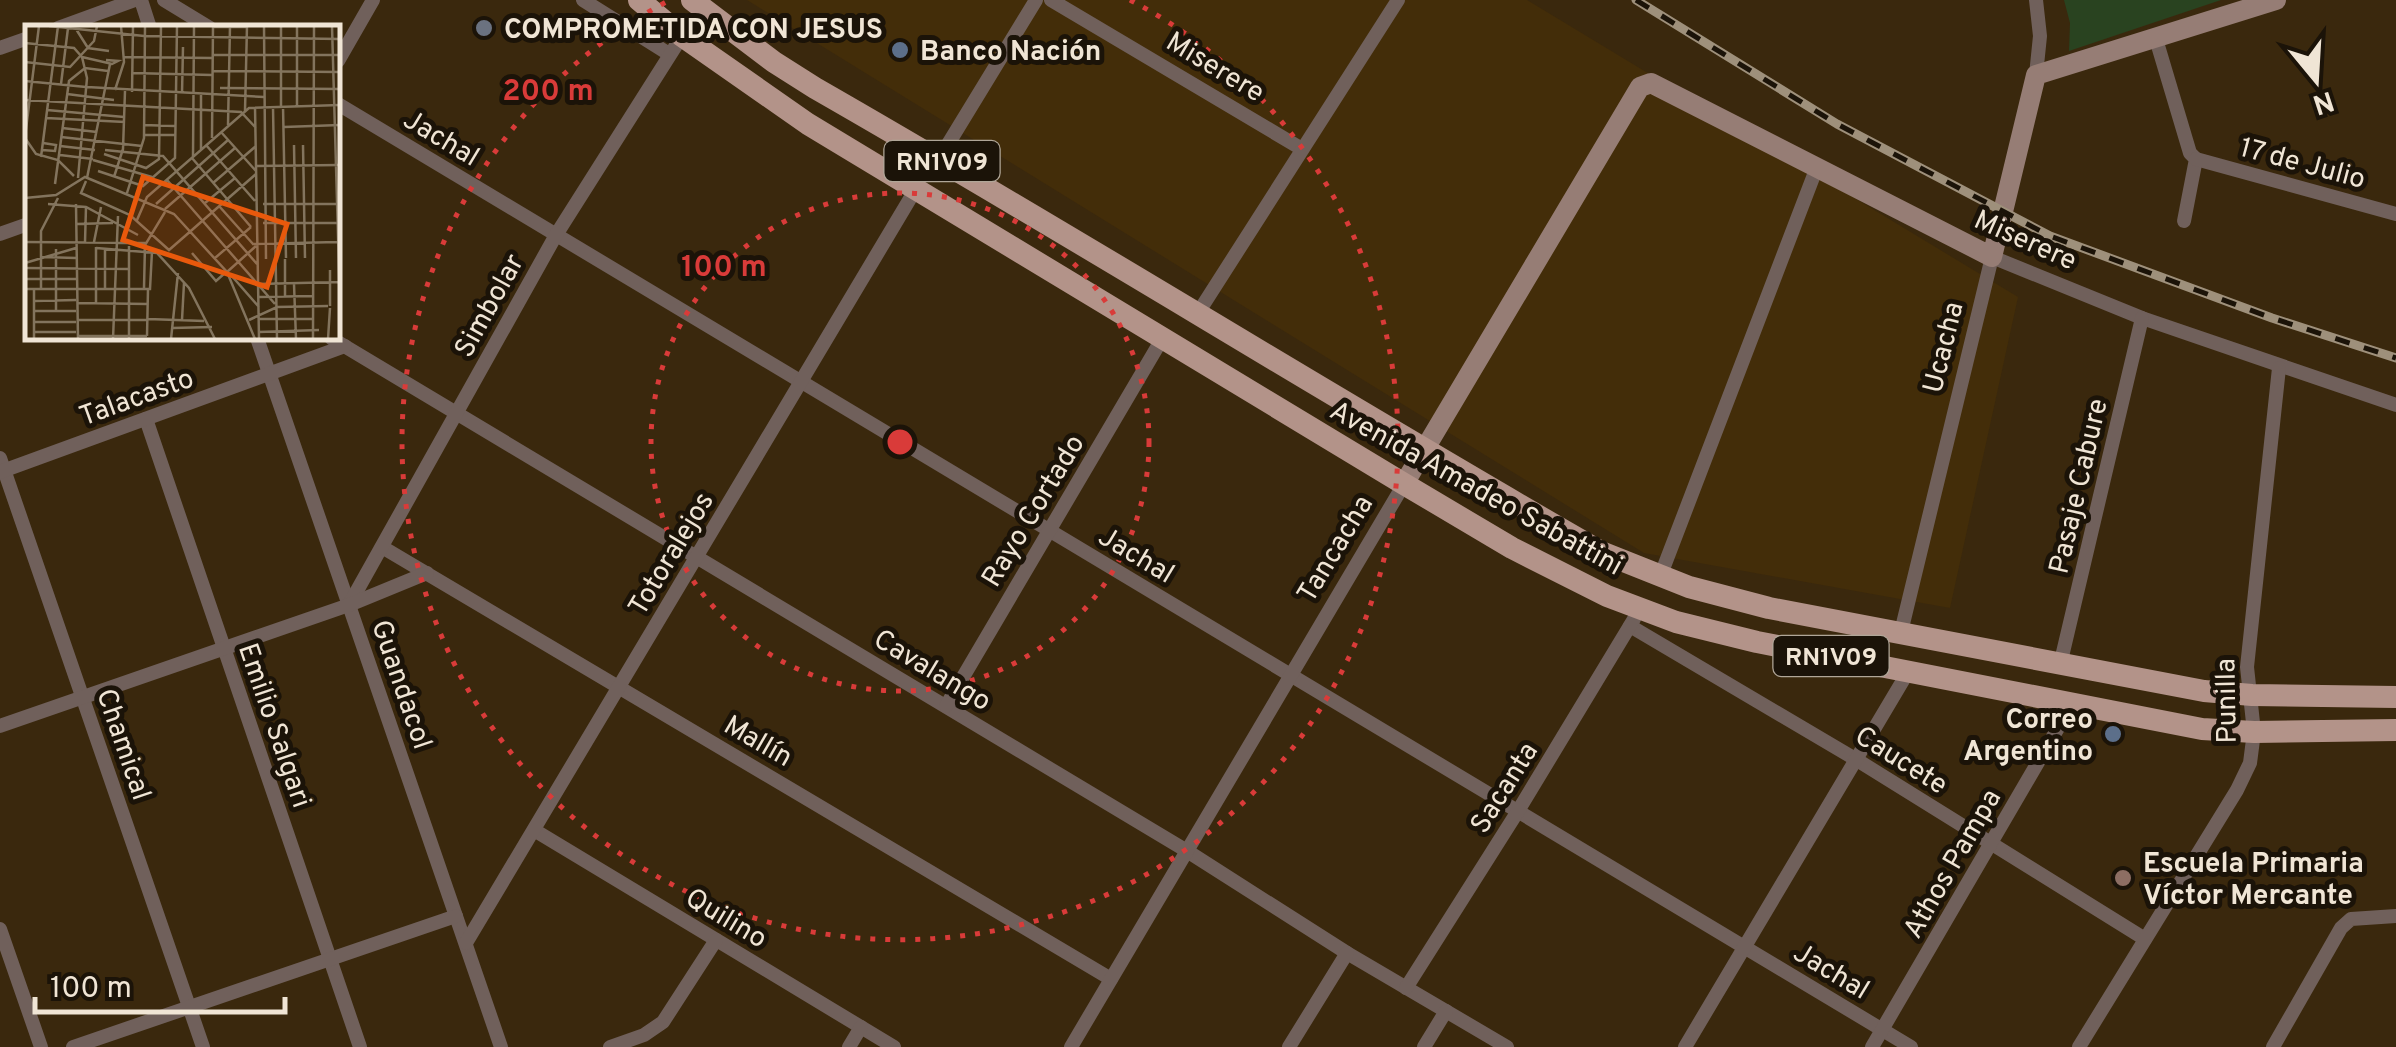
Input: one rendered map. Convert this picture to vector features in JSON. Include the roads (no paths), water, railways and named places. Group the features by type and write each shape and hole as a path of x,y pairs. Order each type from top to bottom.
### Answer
{"main road":[{"name":"Avenida Amadeo Sabattini","path":"639,0 675,45 1634,618 2202,730 2396,730"},
{"name":"Avenida Amadeo Sabattini","path":"696,2 774,62 1424,451 1601,552 1660,577 1768,608 2204,691 2252,696 2396,697"}],"street":[{"path":"67,25 138,0 149,25"},
{"path":"164,0 205,25"},
{"path":"340,57 372,0"},
{"path":"584,0 675,45"},
{"path":"939,159 1036,0"},
{"name":"Miserere","path":"1051,0 1302,150"},
{"path":"1198,314 1398,0"},
{"path":"2036,0 2040,36 2036,76 2276,0"},
{"path":"0,48 25,39"},
{"path":"2156,39 2190,152 2196,159 2184,221"},
{"name":"Simbolar","path":"349,604 556,235 675,45"},
{"name":"Ucacha","path":"1901,632 2036,76"},
{"name":"Miserere","path":"1650,83 1992,258 2142,318 2396,406"},
{"name":"Tancacha","path":"1070,1047 1640,87 1650,83"},
{"name":"Jachal","path":"340,105 1911,1047"},
{"name":"17 de Julio","path":"2196,159 2396,214"},
{"path":"1660,577 1817,166"},
{"name":"Totoralejos","path":"466,943 917,188"},
{"path":"0,234 25,225"},
{"name":"Pasaje Cabure","path":"2060,666 2142,318"},
{"name":"Rayo Cortado","path":"946,706 1162,339"},
{"name":"Guandacol","path":"258,340 501,1047"},
{"name":"Cavalango","path":"334,340 1187,850 1347,953 1507,1047"},
{"name":"Talacasto","path":"1,466 345,346"},
{"name":"Punilla","path":"2079,1047 2245,776 2254,732 2246,667 2280,368"},
{"name":"Emilio Salgari","path":"146,418 360,1047"},
{"name":"Chamical","path":"1,466 203,1047"},
{"name":"Mallín","path":"382,547 1111,979"},
{"path":"0,726 427,573"},
{"name":"Caucete","path":"1634,618 2145,939"},
{"name":"Sacanta","path":"1406,988 1634,618"},
{"path":"1686,1047 1908,672"},
{"name":"Athos Pampa","path":"1872,1047 2072,704"},
{"name":"Quilino","path":"534,830 894,1047"},
{"path":"73,1047 456,916"},
{"path":"2274,1047 2341,928 2351,920 2396,916"},
{"path":"0,929 41,1047"},
{"path":"610,1047 644,1035 663,1022 716,940"},
{"path":"1289,1047 1347,953"},
{"path":"1424,1047 1446,1011"},
{"path":"849,1047 860,1027"}],"railway":[{"path":"1636,0 1837,124 2050,236 2272,318 2396,358"}],"place":[{"name":"COMPROMETIDA CON JESUS","path":"484,28"},
{"name":"Banco Nación","path":"900,50"},
{"name":"Correo Argentino","path":"2113,734"},
{"name":"Escuela Primaria Víctor Mercante","path":"2123,878"}]}
